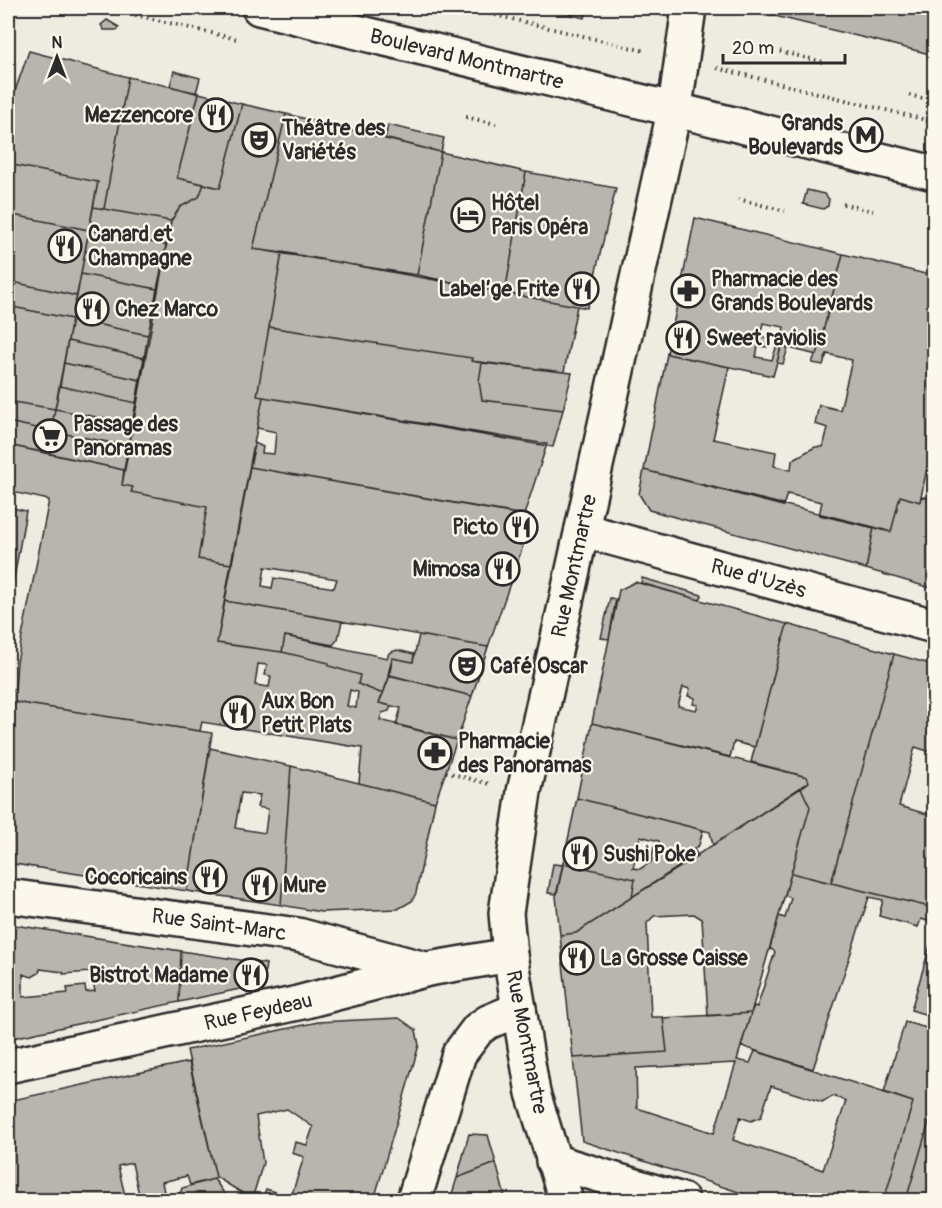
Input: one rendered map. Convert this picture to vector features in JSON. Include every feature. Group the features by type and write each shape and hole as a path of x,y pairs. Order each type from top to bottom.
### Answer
{"main road":[{"name":"Boulevard Montmartre","path":"259,8 591,89 675,107 934,173"},
{"name":"Rue Montmartre","path":"566,1200 533,1093 510,955 506,912 524,792 675,107 689,8"},
{"name":"Rue d'Uzès","path":"582,530 934,626"},
{"name":"Rue Saint-Marc","path":"8,896 298,935 428,969"},
{"name":"Rue Feydeau","path":"8,1066 298,1003 428,969 510,955"},
{"path":"414,1200 459,1054 478,1029 488,1022 519,1010"},
{"path":"553,1161 682,1200"}],"path":[{"path":"466,8 646,51"},
{"path":"774,50 823,62"},
{"path":"713,67 934,122"},
{"path":"909,95 934,101"},
{"path":"466,117 496,124"},
{"path":"738,199 784,211"},
{"path":"843,204 873,212"},
{"path":"446,772 496,786"}],"building":[{"path":"558,8 591,8 584,18 560,12"},
{"path":"742,8 934,8 934,55 890,44"},
{"path":"107,20 119,27 118,30 104,30 101,25"},
{"path":"29,51 128,77 104,209 93,207 98,182 8,164 8,111"},
{"path":"174,71 200,78 196,93 170,86"},
{"path":"128,77 199,93 177,178 204,184 199,197 180,207 171,221 104,209"},
{"path":"199,93 242,104 220,188 177,178"},
{"path":"242,104 286,114 253,249 282,253 257,396 263,397 231,564 198,559 207,507 131,492 133,487 122,485 171,221 180,207 199,197 204,184 220,188"},
{"path":"286,114 441,152 417,275 253,249"},
{"path":"388,125 444,138 441,152 385,139"},
{"path":"441,152 526,172 505,293 417,275"},
{"path":"8,164 98,182 89,230 8,214"},
{"path":"526,172 616,188 587,308 505,293"},
{"path":"807,190 824,194 829,199 828,206 823,209 803,204"},
{"path":"93,207 171,221 166,245 89,230"},
{"path":"8,214 89,230 77,296 8,281"},
{"path":"695,218 843,254 817,355 781,346 784,327 763,323 760,336 768,338 767,347 758,346 756,357 772,360 776,348 781,348 773,376 667,354"},
{"path":"89,230 166,245 162,266 85,251"},
{"path":"85,251 162,266 157,289 81,274"},
{"path":"282,252 577,306 564,372 471,361 472,358 269,327"},
{"path":"843,254 934,276 934,470 927,468 920,502 900,496 891,532 819,515 822,502 787,494 783,506 644,470 667,354 729,367 713,439 776,452 774,466 791,470 792,460 815,447 823,447 828,428 815,424 819,405 840,410 852,360 827,354 823,365 812,363 817,355"},
{"path":"81,274 157,289 148,335 72,319"},
{"path":"8,281 77,296 72,319 8,306"},
{"path":"8,306 72,319 55,409 8,401"},
{"path":"72,319 148,335 144,358 68,341"},
{"path":"269,327 472,358 471,361 482,363 479,381 482,400 563,410 553,447 257,396"},
{"path":"68,341 144,358 140,380 64,363"},
{"path":"781,346 788,348 783,364 777,363"},
{"path":"64,363 140,380 136,403 60,386"},
{"path":"482,363 572,373 563,410 482,400 479,381"},
{"path":"60,386 136,403 132,424 55,409"},
{"path":"263,397 547,444 524,515 250,467 255,443 263,447 262,453 274,454 276,432 257,428"},
{"path":"8,401 55,409 51,431 8,422"},
{"path":"55,409 132,424 128,446 51,431"},
{"path":"8,422 51,431 47,453 8,445"},
{"path":"51,431 128,446 124,470 47,453"},
{"path":"8,445 124,470 122,485 133,487 131,492 207,507 198,559 231,564 217,643 282,652 329,663 329,666 360,675 358,684 383,694 379,703 391,706 389,711 382,713 380,720 457,740 435,802 359,783 362,748 202,722 200,731 8,701 8,692 15,689 17,662 49,500 8,491","holes":["258,664 267,665 265,675 271,676 269,687 255,685","350,690 358,692 356,708 347,706"]},
{"path":"250,467 533,517 488,647 225,601","holes":["265,567 337,579 334,588 274,578 272,588 262,586"]},
{"path":"644,470 874,527 866,569 649,510 639,494"},
{"path":"900,496 920,502 921,496 934,500 934,589 866,569 874,527 891,532"},
{"path":"8,507 26,511 8,612"},
{"path":"642,578 702,595 700,600 641,583"},
{"path":"635,582 787,624 755,747 734,742 730,757 592,723 619,590","holes":["683,687 690,689 688,696 695,698 693,704 698,705 696,710 678,706"]},
{"path":"610,598 616,599 609,639 601,638"},
{"path":"225,601 342,621 338,639 333,645 285,636 282,652 217,643"},
{"path":"787,624 894,654 831,883 791,873 810,807 801,788 809,782 807,777 751,762"},
{"path":"419,635 488,647 472,696 388,675 392,658 413,662"},
{"path":"285,636 387,658 389,653 397,650 414,654 413,662 392,658 390,675 383,694 358,684 360,675 329,666 329,663 282,652"},
{"path":"894,654 934,665 934,753 915,747 899,806 934,816 934,908 831,883"},
{"path":"390,675 472,696 457,740 396,725 401,708 379,703"},
{"path":"8,701 212,733 187,891 8,863"},
{"path":"592,723 807,777 809,782 713,845 710,832 577,798"},
{"path":"210,748 291,766 281,905 187,891","holes":["241,793 260,795 257,807 268,809 265,833 235,828"]},
{"path":"291,766 435,802 416,893 412,901 398,909 321,912 281,905"},
{"path":"801,788 810,807 751,1013 708,1016 702,919 694,914 654,916 647,923 651,1017 663,1017 667,1052 573,1058 560,935 576,933"},
{"path":"577,798 703,830 699,845 694,849 698,856 632,897 635,879 563,863","holes":["640,836 659,841 657,848 654,847 651,862 640,869 633,868"]},
{"path":"563,863 635,879 632,897 576,933 560,935 556,896"},
{"path":"553,864 563,865 557,894 548,893"},
{"path":"791,873 934,908 934,923 921,919 918,927 879,916 883,900 869,897 813,1069 741,1046 751,1013 754,1006 757,1007 775,952 770,948 779,916 785,918 791,898 785,895"},
{"path":"8,924 181,951 179,1002 8,1039","holes":["40,969 63,972 63,974 91,972 95,991 86,992 85,986 67,988 68,993 23,997 23,974 32,977 39,973"]},
{"path":"934,932 934,1017 911,1010"},
{"path":"181,951 266,964 263,984 179,1002"},
{"path":"751,1013 737,1060 750,1063 755,1051 913,1102 884,1200 763,1200 582,1141 573,1058 667,1052 663,1018","holes":["736,1063 714,1133 637,1108 636,1068","771,1086 822,1102 833,1096 846,1101 823,1170 733,1140 740,1117 751,1121 761,1117"]},
{"path":"399,1018 416,1030 419,1045 374,1200 290,1200 304,1157 292,1153 295,1142 307,1145 313,1127 287,1109 256,1116 263,1163 252,1199 216,1177 187,1050 318,1022"},
{"path":"905,1022 934,1030 934,1105 906,1200 884,1200 913,1102 884,1092"},
{"path":"189,1062 216,1177 214,1179 190,1185 187,1176 162,1182 164,1192 140,1199 132,1163 118,1166 126,1200 8,1200 8,1101"},
{"path":"934,1105 934,1200 906,1200"},
{"path":"469,1134 488,1135 496,1163 457,1178"},
{"path":"496,1163 505,1197 495,1200 450,1200 457,1178"},
{"path":"214,1179 229,1200 178,1200 182,1188"},
{"path":"266,1189 282,1194 280,1200 262,1200"}],"place":[{"name":"Mezzencore","path":"216,115"},
{"name":"Grands Boulevards","path":"866,135"},
{"name":"Théâtre des Variétés","path":"259,140"},
{"name":"Hôtel Paris Opéra","path":"468,215"},
{"name":"Canard et Champagne","path":"65,246"},
{"name":"Label’ge Frite","path":"582,289"},
{"name":"Pharmacie des Grands Boulevards","path":"688,291"},
{"name":"Chez Marco","path":"92,309"},
{"name":"Sweet raviolis","path":"683,338"},
{"name":"Passage des Panoramas","path":"50,436"},
{"name":"Picto","path":"521,527"},
{"name":"Mimosa","path":"503,569"},
{"name":"Café Oscar","path":"467,666"},
{"name":"Aux Bon Petit Plats","path":"238,713"},
{"name":"Pharmacie des Panoramas","path":"435,753"},
{"name":"Sushi Poke","path":"580,854"},
{"name":"Cocoricains","path":"210,877"},
{"name":"Mure","path":"260,885"},
{"name":"La Grosse Caisse","path":"577,958"},
{"name":"Bistrot Madame","path":"251,975"}]}
